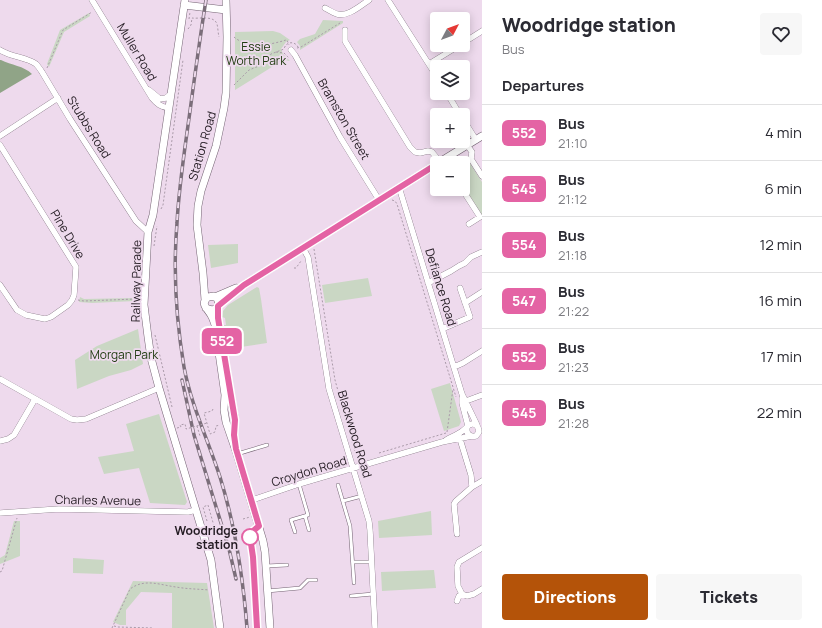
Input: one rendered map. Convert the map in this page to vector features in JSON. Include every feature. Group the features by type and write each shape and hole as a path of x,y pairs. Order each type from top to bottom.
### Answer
{"street":[{"name":"Muller Road","path":"92,0 156,103 169,108"},
{"name":"Station Road","path":"205,300 198,242 198,206 201,191 216,146 224,108 226,93 226,0"},
{"path":"325,8 337,14 344,14 369,0"},
{"path":"388,0 429,64 449,52"},
{"path":"187,4 226,10"},
{"name":"Railway Parade","path":"187,4 171,94 153,215 148,232 145,311 151,358 211,560 220,628"},
{"path":"345,30 345,41 410,147 415,152 420,153 428,151 432,152 436,156"},
{"path":"470,39 482,31"},
{"name":"Stubbs Road","path":"0,50 31,62 42,72 136,221 148,232"},
{"name":"Bramston Street","path":"291,50 340,137 379,200"},
{"path":"146,87 160,99 166,98 171,94"},
{"path":"0,136 58,98"},
{"path":"470,126 480,137 470,143"},
{"name":"Pine Drive","path":"0,145 76,267 74,295 72,300"},
{"path":"450,156 462,148"},
{"path":"469,148 472,152 471,159 482,176"},
{"path":"206,308 213,310 244,285 430,169"},
{"name":"Defiance Road","path":"399,187 462,394 479,427"},
{"path":"466,196 480,217 469,224"},
{"name":"Blackwood Road","path":"303,248 308,257 330,389 369,521 375,628"},
{"path":"428,283 452,271 465,263 471,257 482,252"},
{"name":"Station Road","path":"203,274 215,297"},
{"path":"0,285 17,310 26,315 44,319 51,317 68,305 72,300"},
{"path":"244,285 215,297 209,296 205,300 204,304 212,316 214,325 225,395 224,410 226,422 252,500 263,541 266,566 268,626"},
{"path":"442,329 470,317 460,288"},
{"path":"465,303 482,292"},
{"path":"215,297 219,301 218,318 235,420 234,435 237,452"},
{"path":"454,367 482,351"},
{"path":"0,379 71,419 77,420 86,419 159,388"},
{"name":"Defiance Road","path":"462,394 462,403 467,427"},
{"path":"466,401 482,394"},
{"path":"0,441 8,440 14,434 35,399"},
{"path":"226,422 235,420"},
{"path":"474,436 479,432 479,427 472,424 467,427 468,434 482,439"},
{"name":"Croydon Road","path":"442,442 462,432 467,427"},
{"name":"Croydon Road","path":"252,500 299,484 442,442 474,436"},
{"path":"460,439 471,475 472,487"},
{"path":"457,534 454,504 472,487 482,481"},
{"name":"Charles Avenue","path":"0,513 59,509 188,512 196,510"},
{"path":"482,548 459,562 457,567 458,586 462,594 467,596 482,589"},
{"path":"457,601 459,596 462,594"}],"lane":[{"path":"237,452 267,445"},
{"path":"295,532 291,520 308,515 299,484"},
{"path":"338,485 350,526 354,583"},
{"path":"343,502 362,496"},
{"path":"305,516 309,530"},
{"path":"256,628 253,557 250,537 252,532 259,526"},
{"path":"353,562 372,562"},
{"path":"266,566 287,565"},
{"path":"267,591 300,588 308,580 316,580"},
{"path":"351,596 374,594"}],"path":[{"path":"187,4 190,18 188,29 191,25 192,18"},
{"path":"42,72 47,68 63,30 98,9"},
{"path":"288,43 294,43 298,48 301,47 340,23 344,14"},
{"path":"190,18 206,18 214,20 217,23 219,37 234,37 242,43 259,45 287,40 291,50"},
{"path":"234,85 246,72 263,63 271,54 284,49 288,43"},
{"path":"161,210 163,205 183,56"},
{"path":"390,202 392,200 397,204 455,396"},
{"path":"154,248 157,226"},
{"path":"314,249 335,377 355,452"},
{"path":"294,268 296,268 301,261"},
{"path":"72,300 136,299"},
{"path":"154,330 173,411"},
{"path":"447,432 453,388"},
{"path":"210,433 204,413 212,410 213,408"},
{"path":"176,423 177,428"},
{"path":"181,425 185,424 186,429 207,423"},
{"path":"197,426 200,436"},
{"path":"379,453 452,431"},
{"path":"207,521 203,507 208,505 214,526"},
{"path":"0,572 2,571 17,520 17,512"},
{"path":"112,628 130,589 135,586 143,583 156,583 174,587 210,590"},
{"path":"113,625 118,627 153,628"}],"green space":[{"path":"89,13 90,16 64,32 49,67 47,64 60,30"},
{"path":"323,20 343,21 343,23 300,50 300,46 297,42 300,39 315,34"},
{"name":"Essie Worth Park","path":"273,31 280,33 290,40 286,42 281,49 283,54 290,61 283,60 235,90 235,32"},
{"path":"0,60 21,67 32,74 0,93"},
{"path":"470,163 482,182 482,216 470,196"},
{"path":"238,244 238,263 211,268 208,245"},
{"path":"368,278 372,296 325,303 322,285"},
{"path":"257,287 259,288 261,299 267,343 234,348 232,339 227,340 225,335 224,325 226,325 225,318 222,317 223,311 228,305"},
{"path":"80,297 84,299 135,298 135,301 92,303 79,302"},
{"name":"Morgan Park","path":"138,329 143,364 131,370 109,376 77,389 75,360 97,346"},
{"path":"450,383 461,422 459,426 444,431 431,389"},
{"path":"159,414 187,502 185,505 150,503 139,468 104,474 98,457 134,451 126,424"},
{"path":"431,511 432,535 379,538 378,521"},
{"path":"14,521 20,521 20,556 0,564 0,558 5,555"},
{"path":"73,558 104,560 103,574 73,573"},
{"path":"434,570 436,588 382,591 381,572"},
{"path":"133,581 207,583 214,628 172,628 172,593 141,592 126,610 126,625 120,625 113,622"}],"railway":[{"path":"206,0 179,195 175,259 177,313 181,349 187,381 195,409 220,477 230,514 241,570 247,628"},
{"path":"182,380 194,435 229,549 236,579"}],"bus line":[{"name":"552","path":"257,628 253,557 250,535 259,526 236,449 234,435 235,420 218,318 218,306 244,285 430,168"}],"place":[{"name":"Woodridge station","path":"250,537"}]}
